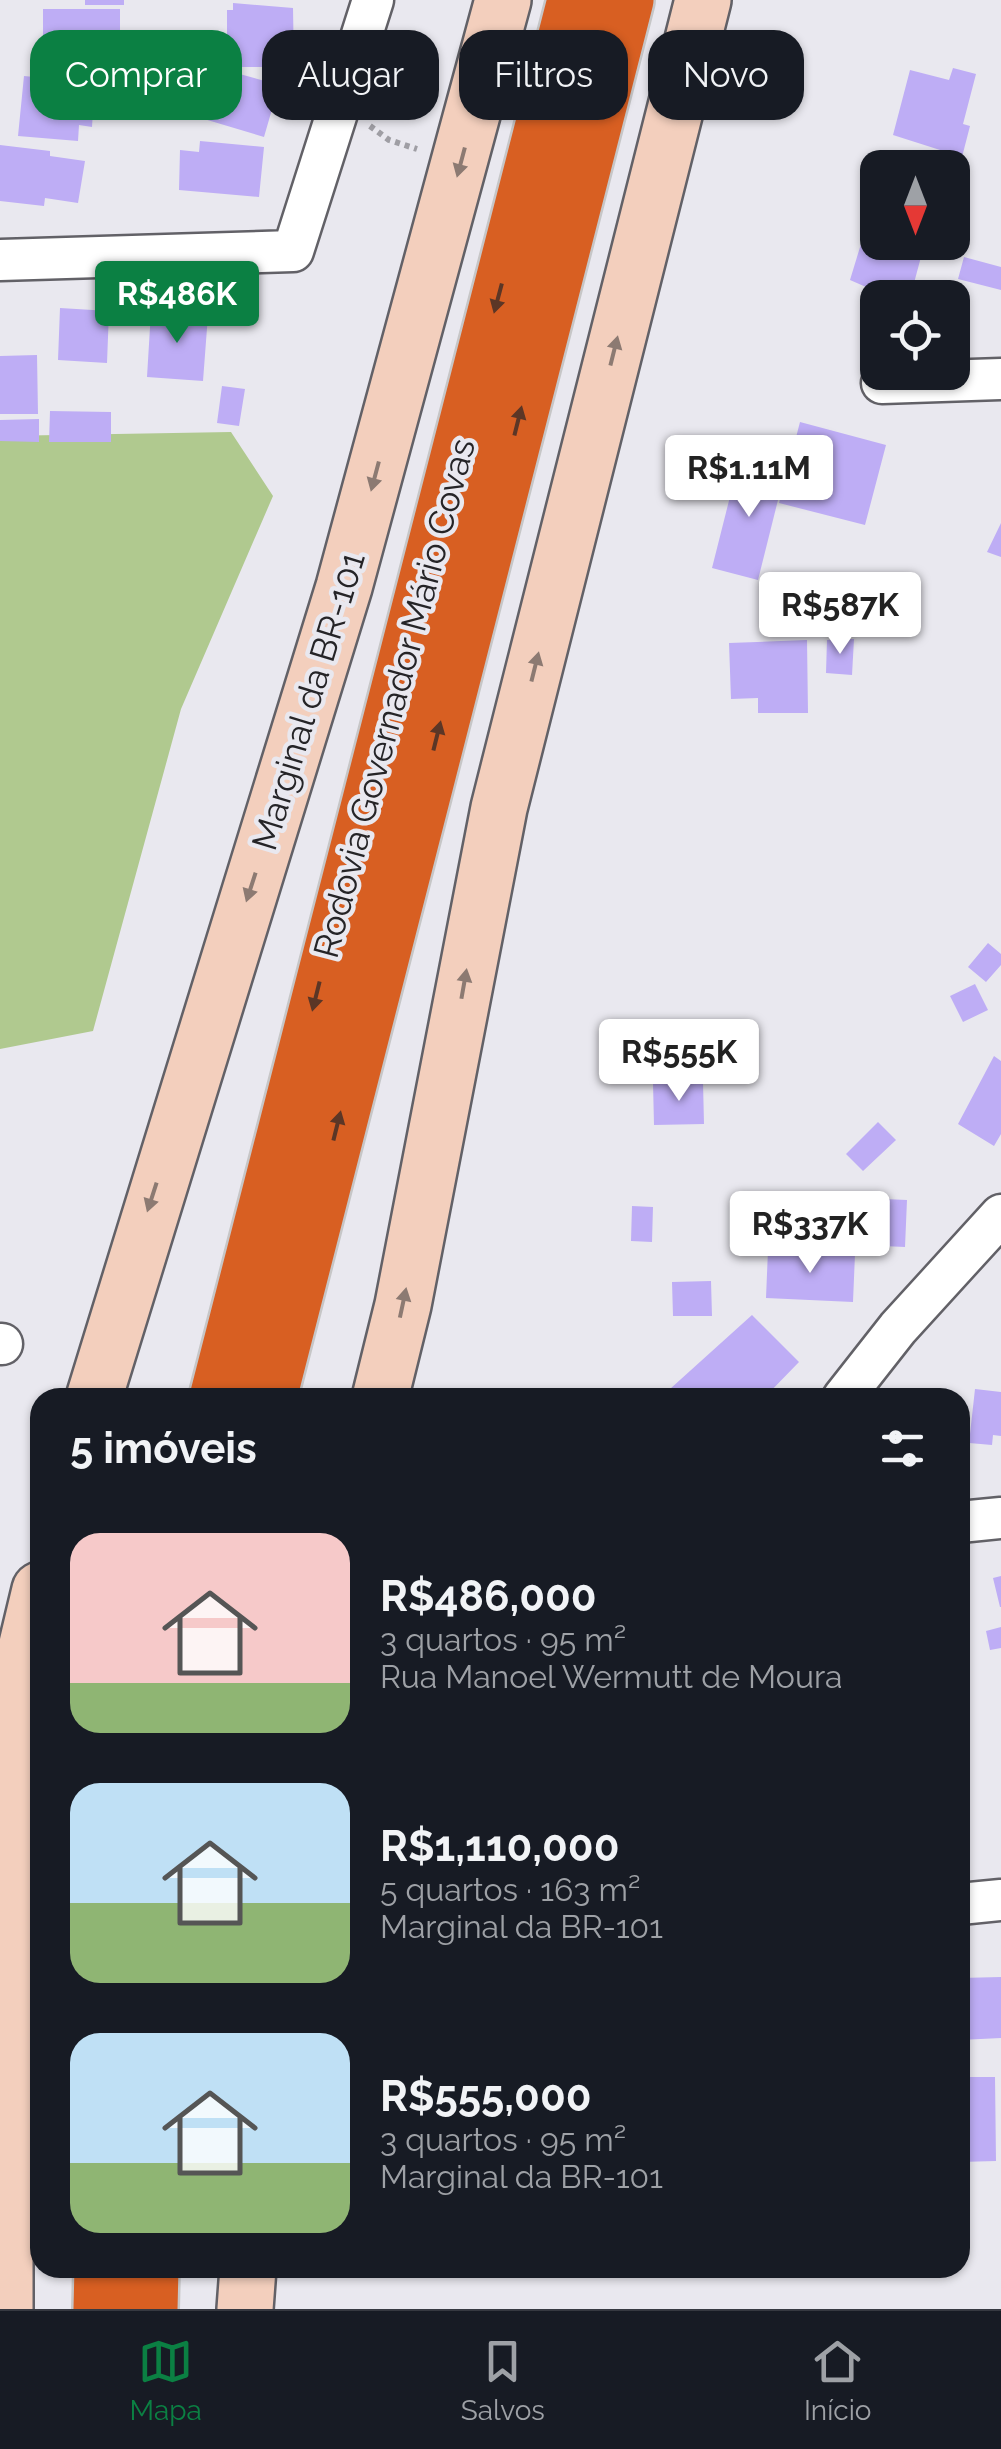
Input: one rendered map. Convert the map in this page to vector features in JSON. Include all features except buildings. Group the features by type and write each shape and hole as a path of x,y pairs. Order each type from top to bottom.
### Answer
{"highway":[{"name":"Rodovia Governador Mário Covas","path":"220,1388 358,834 575,0"},
{"name":"Rodovia Governador Mário Covas","path":"271,1388 626,0"},
{"path":"101,2309 102,2278"},
{"path":"150,2309 151,2278"}],"main road":[{"name":"Marginal da BR-101","path":"97,1388 146,1217 322,663 503,0"},
{"path":"382,1388 403,1305 499,808 703,0"},
{"path":"5,2309 15,1794 22,1661 30,1629"},
{"path":"245,2309 247,2278"}],"street":[{"path":"363,30 373,0"},
{"path":"0,260 293,251 335,120"},
{"path":"970,379 1001,378"},
{"path":"851,1388 898,1328 1001,1216"},
{"path":"970,1521 1001,1518"},
{"path":"970,1903 1001,1900"}],"path":[{"path":"361,120 388,140 460,165"}],"green space":[{"path":"231,432 273,496 181,709 93,1031 0,1049 0,436"}]}
